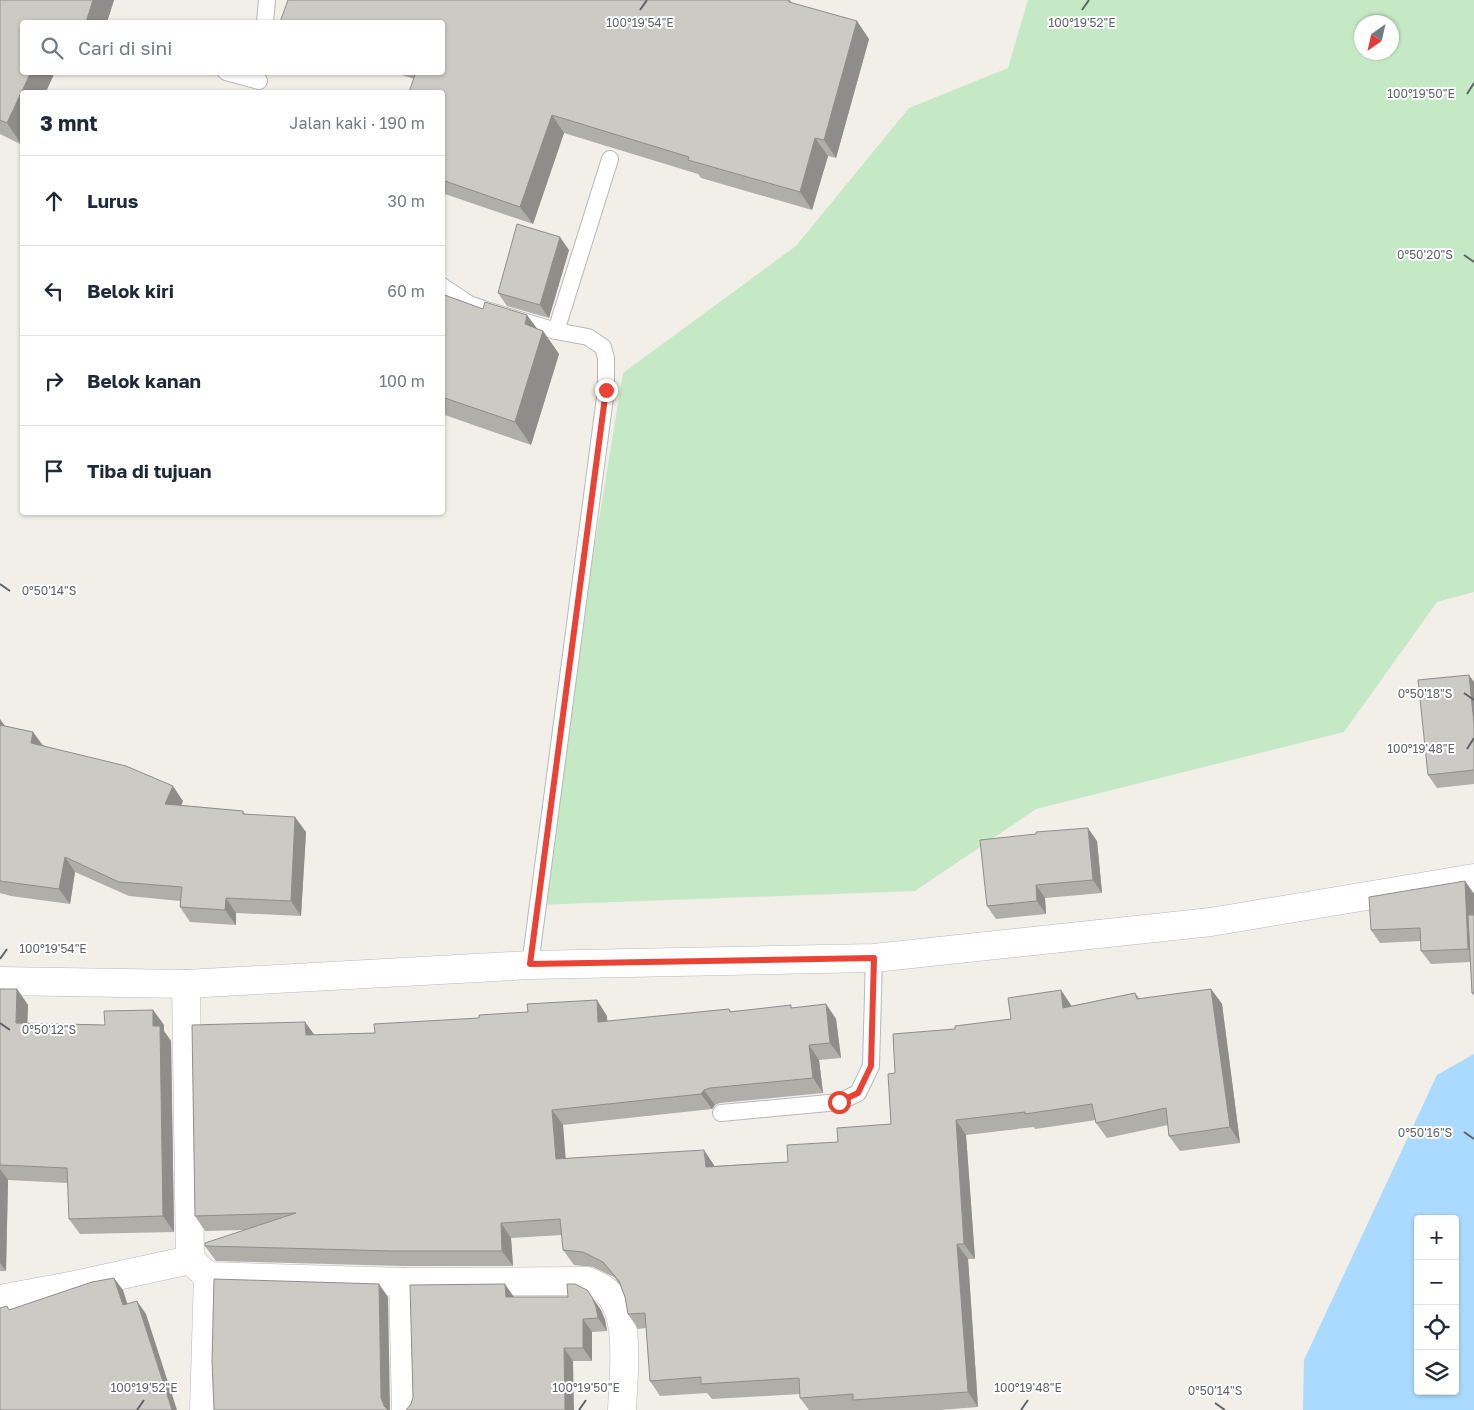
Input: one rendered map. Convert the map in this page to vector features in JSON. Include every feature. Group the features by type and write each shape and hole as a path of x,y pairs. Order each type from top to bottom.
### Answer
{"street":[{"path":"0,981 186,984 530,964 874,958 1211,922 1474,878"},
{"path":"186,984 204,1410"},
{"path":"0,1299 75,1285 199,1268 403,1282 587,1281 607,1292 619,1310 624,1330 622,1410"},
{"path":"403,1282 406,1410"}],"lane":[{"path":"265,20 267,0"},
{"path":"236,75 259,82"},
{"path":"556,331 610,159"},
{"path":"445,288 469,304 483,310 556,331 588,337 603,347 606,358 606,390 530,964"},
{"path":"721,1113 839,1102 858,1093 871,1066 874,958"}],"green space":[{"path":"1028,0 1474,0 1474,592 1437,602 1344,732 1036,809 915,891 536,905 623,373 796,246 909,108 1008,68"}],"water":[{"path":"1474,1054 1474,1410 1303,1410 1304,1360 1437,1075"}],"building":[{"path":"0,0 93,0 87,20 20,20 20,75 30,75 23,90 20,90 20,95 7,123 0,120"},
{"path":"288,0 789,0 789,2 857,21 824,140 815,138 800,192 688,160 689,157 552,115 520,207 445,181 445,90 410,90 415,75 445,75 445,20 281,20"},
{"path":"517,224 560,237 540,305 498,293"},
{"path":"445,295 483,309 485,302 527,315 525,324 543,331 515,422 445,398"},
{"path":"1469,675 1474,724 1474,770 1428,775 1418,680"},
{"path":"0,725 33,732 31,743 126,766 173,786 165,804 243,811 243,814 295,817 291,901 226,898 225,910 180,907 182,887 119,882 65,857 59,889 0,881"},
{"path":"1088,828 1093,880 1036,885 1037,901 987,906 980,840 1036,834 1036,832"},
{"path":"1465,881 1468,949 1421,951 1420,928 1371,930 1369,897"},
{"path":"1468,915 1474,915 1474,993 1472,993"},
{"path":"0,989 17,989 16,1023 105,1025 104,1011 153,1010 153,1026 160,1026 163,1216 69,1219 67,1168 0,1165"},
{"path":"1211,989 1230,1127 1169,1136 1166,1108 1096,1123 1092,1104 1025,1114 1025,1112 956,1120 964,1244 957,1244 968,1392 853,1400 853,1394 800,1398 799,1378 701,1384 701,1377 650,1381 645,1313 628,1314 625,1297 619,1281 603,1262 583,1252 563,1250 560,1219 501,1223 502,1251 393,1251 205,1246 205,1243 296,1213 195,1216 192,1025 305,1022 306,1035 375,1033 374,1024 479,1018 479,1015 528,1012 527,1004 597,1000 598,1022 729,1009 730,1012 791,1005 791,1008 826,1004 830,1043 809,1045 813,1078 710,1088 704,1090 701,1094 552,1110 556,1159 704,1150 706,1167 788,1162 787,1145 838,1142 837,1128 891,1124 888,1074 895,1073 893,1034 955,1029 955,1026 1011,1019 1008,998 1061,990 1063,1008 1135,993 1137,999"},
{"path":"114,1278 123,1305 137,1301 172,1410 0,1410 0,1308 7,1306 9,1310 92,1282"},
{"path":"214,1279 379,1284 381,1398 388,1410 214,1410 212,1361"},
{"path":"505,1284 506,1297 568,1297 567,1284 575,1284 587,1290 592,1297 598,1318 583,1319 583,1348 564,1348 565,1410 406,1410 411,1404 413,1397 410,1285"}],"route":[{"path":"606,390 530,964 874,958 871,1066 858,1093 839,1102"}]}
